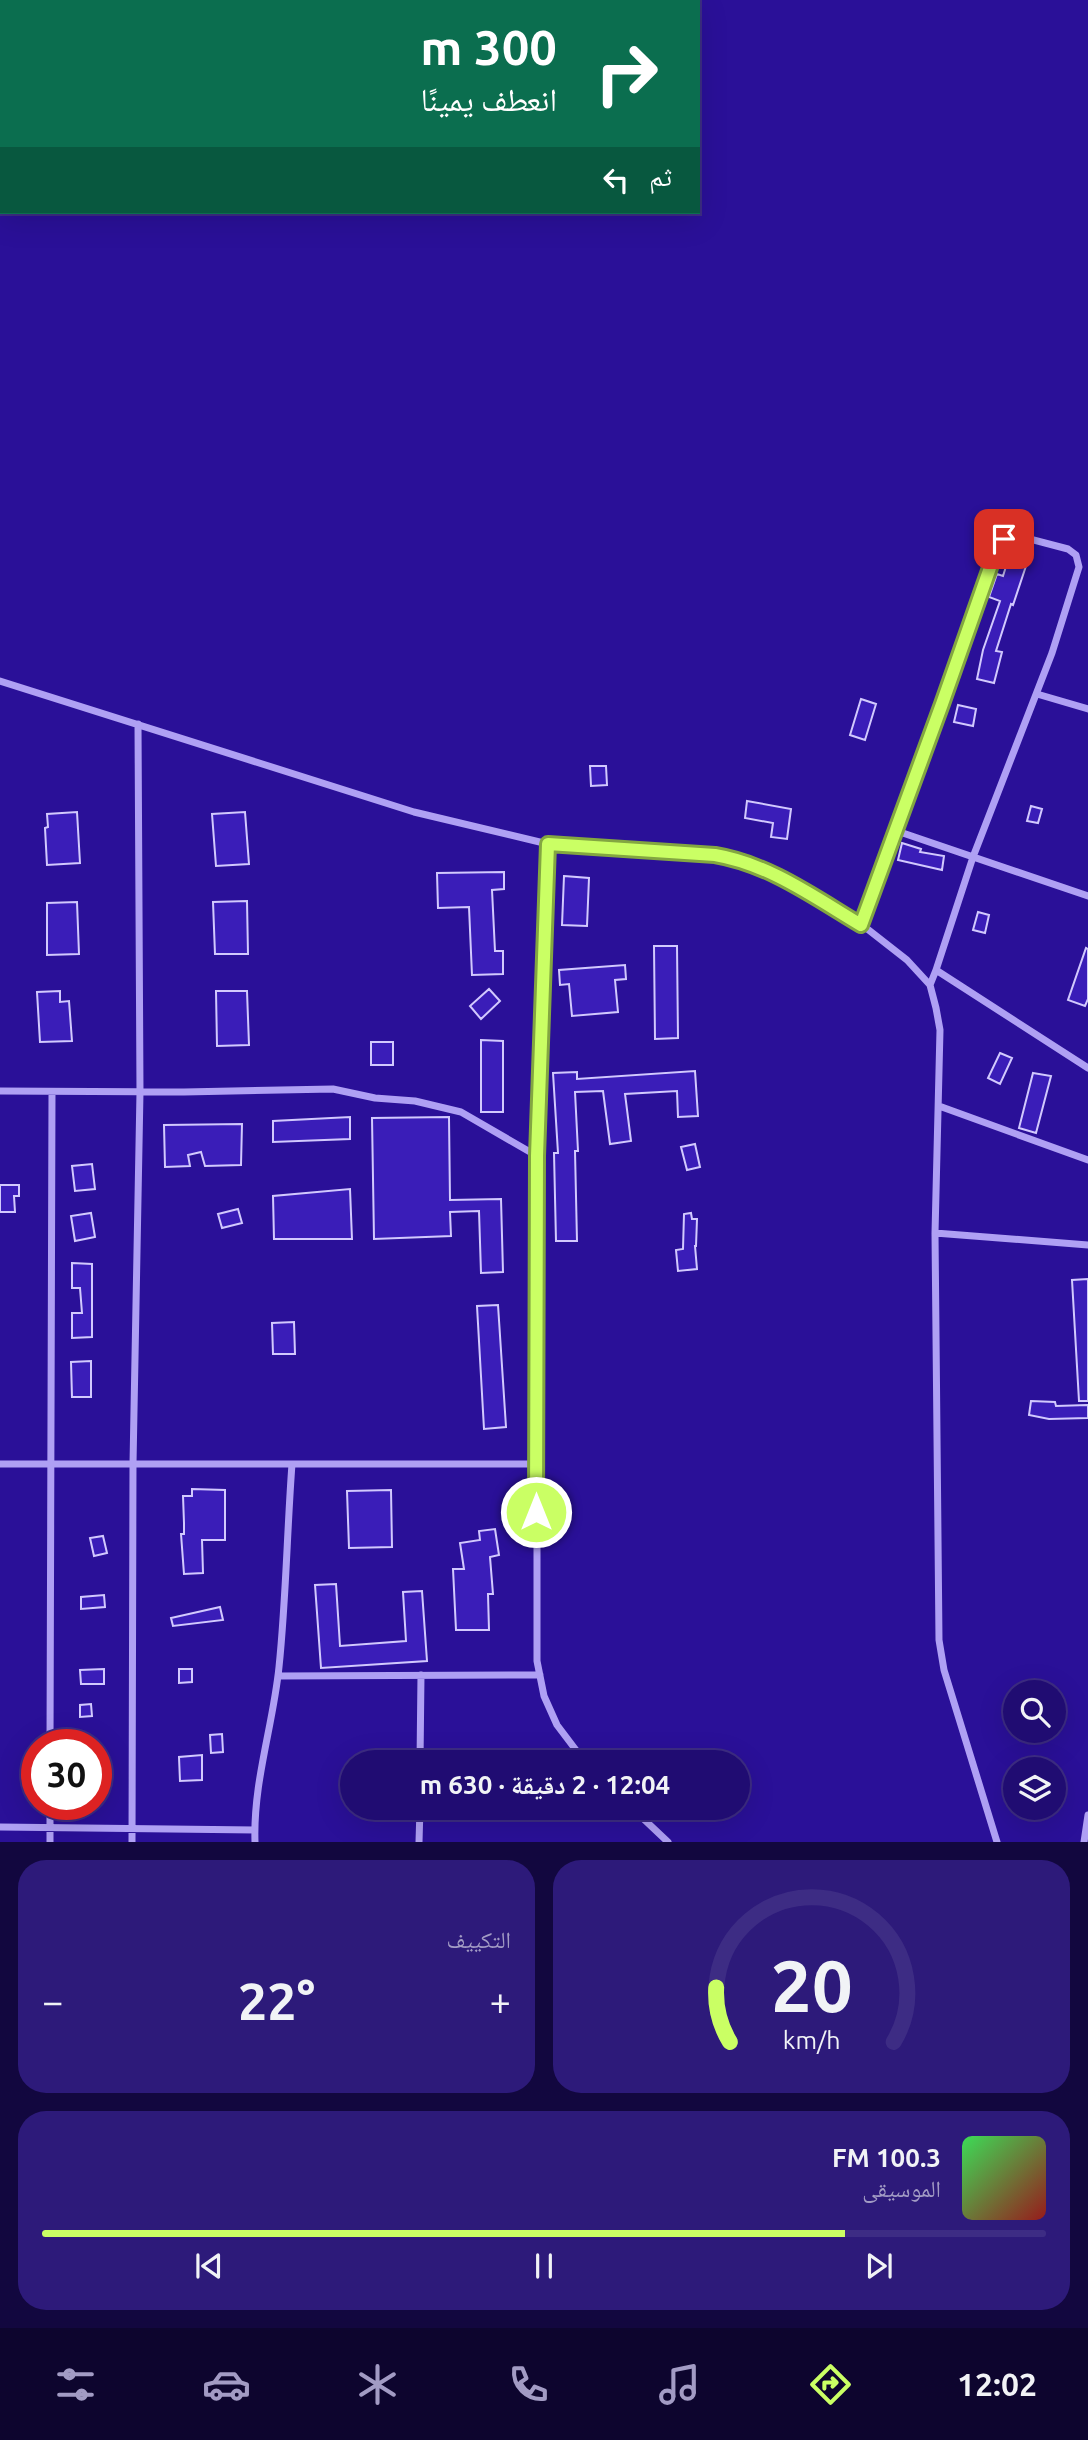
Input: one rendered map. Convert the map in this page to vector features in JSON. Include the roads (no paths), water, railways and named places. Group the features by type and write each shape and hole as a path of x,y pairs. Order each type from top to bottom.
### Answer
{"street":[{"path":"861,925 998,545 1004,539 1015,535 1068,549 1076,555 1079,567 1037,694 973,857 930,985"},
{"path":"0,681 414,812 548,844 740,859 772,873 861,925 907,960 930,985 940,1030 935,1233 939,1640 944,1670 997,1842"},
{"path":"1037,694 1088,709"},
{"path":"132,1842 133,1464 140,1092 138,724"},
{"path":"894,831 1088,896"},
{"path":"548,844 537,1156 537,1661 544,1696 557,1725 576,1750"},
{"path":"936,971 1088,1068"},
{"path":"0,1091 333,1089 375,1098 415,1101 461,1112 537,1156"},
{"path":"50,1729 52,1092"},
{"path":"939,1106 1088,1160"},
{"path":"935,1233 1088,1245"},
{"path":"0,1464 536,1464"},
{"path":"255,1842 257,1789 278,1675 292,1464"},
{"path":"278,1675 540,1675"},
{"path":"420,1750 421,1675"},
{"path":"1083,1842 1088,1815"},
{"path":"50,1820 50,1842"},
{"path":"419,1842 420,1820"},
{"path":"645,1820 668,1842"},
{"path":"0,1827 255,1830"}]}
